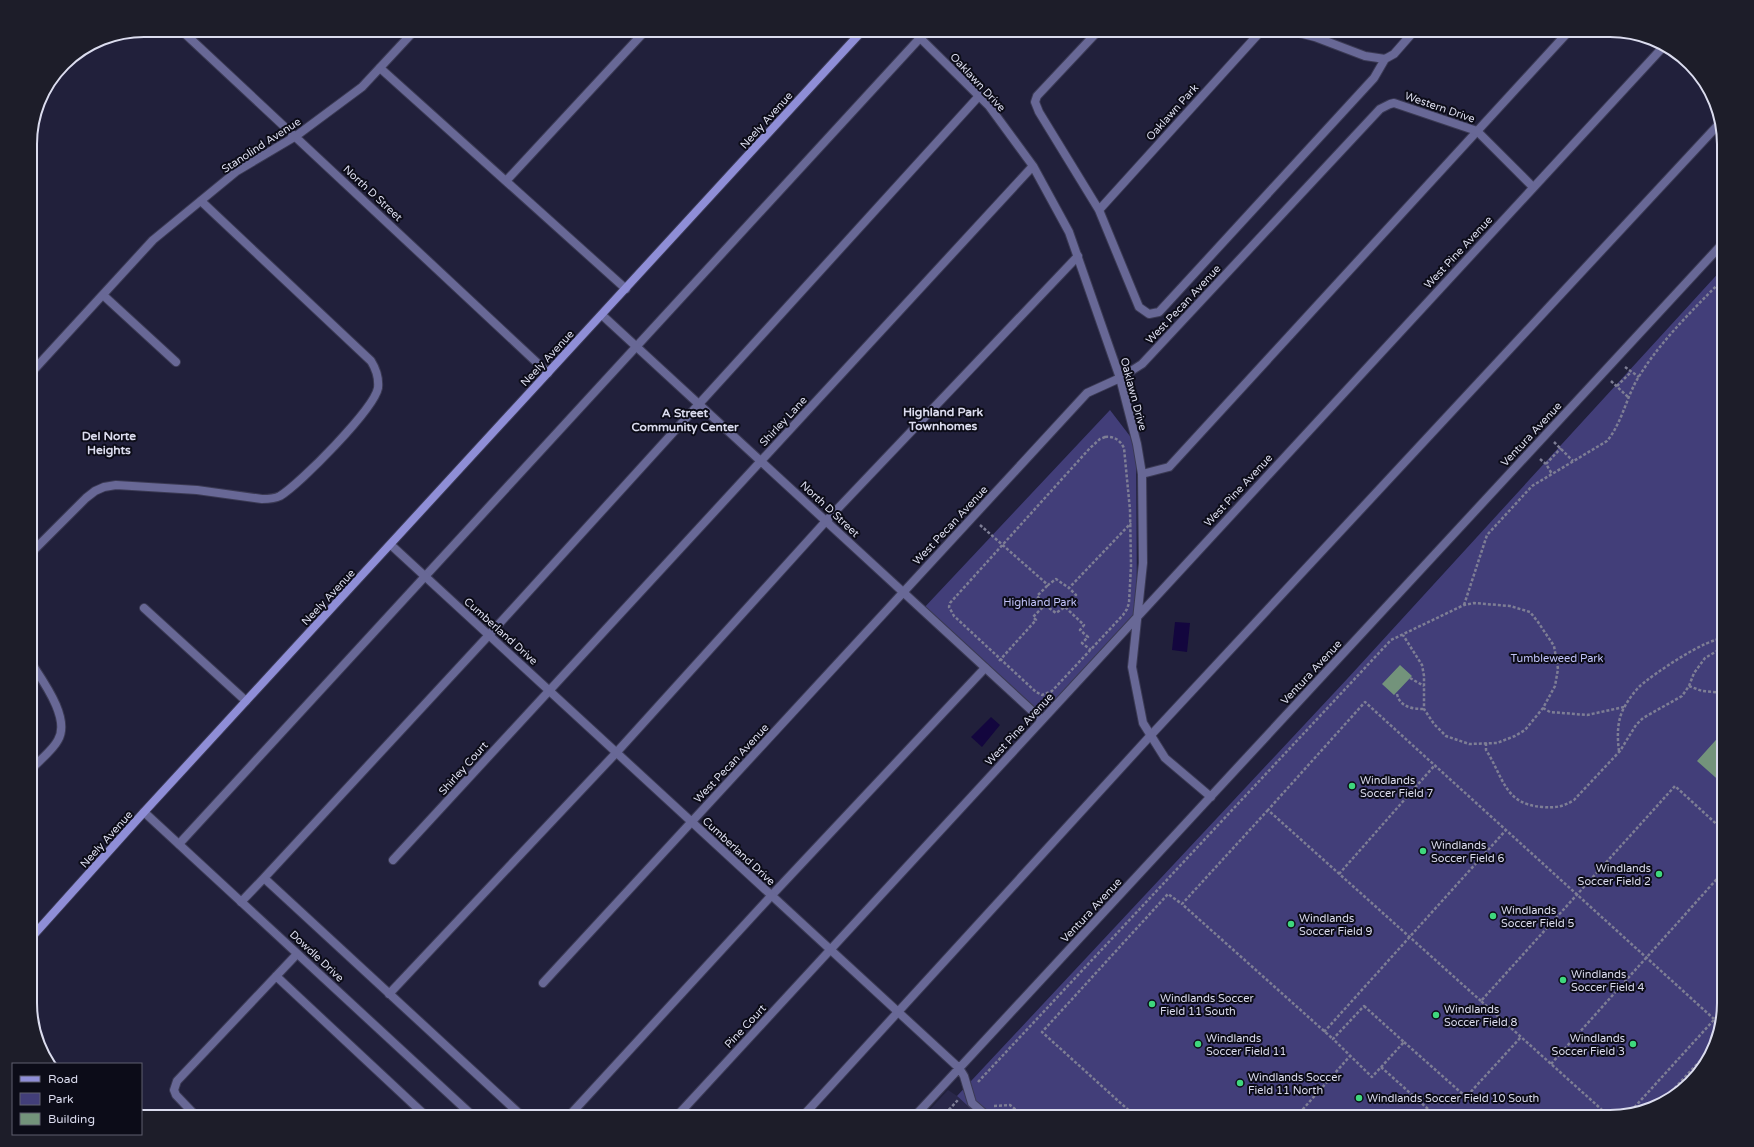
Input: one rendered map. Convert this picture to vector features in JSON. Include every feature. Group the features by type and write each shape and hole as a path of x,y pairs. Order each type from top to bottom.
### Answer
{"street":[{"name":"North D Street","path":"189,37 548,373"},
{"name":"Stanolind Avenue","path":"37,366 153,240 237,171 296,136 362,87 409,37"},
{"path":"506,181 640,37"},
{"name":"Neely Avenue","path":"37,931 144,812 857,37"},
{"path":"1092,37 1038,96 1036,102 1039,112 1099,210 1139,307 1149,314 1159,312 1374,78 1385,59 1394,54 1409,37"},
{"name":"Oaklawn Park","path":"1099,210 1256,37"},
{"path":"1315,37 1366,56 1385,59"},
{"path":"1142,474 1169,467 1564,37"},
{"path":"179,844 920,38"},
{"name":"Oaklawn Drive","path":"920,38 989,106 1033,166 1069,232 1120,378 1137,444 1142,474 1143,564 1132,667 1143,723 1165,758 1211,797"},
{"name":"West Pine Avenue","path":"830,950 1660,50"},
{"path":"380,68 626,289"},
{"path":"242,902 489,635 979,96"},
{"name":"Western Drive","path":"1390,104 1394,103 1477,131 1533,187"},
{"name":"West Pecan Avenue","path":"543,983 1087,393 1120,378 1142,364 1380,109 1390,104"},
{"path":"808,1110 1151,735 1715,128"},
{"name":"Shirley Lane","path":"549,690 1033,166"},
{"path":"37,547 86,498 104,487 127,486 197,490 272,500 294,486 369,407 374,397 378,388 378,378 376,369 368,358 201,201"},
{"name":"Ventura Avenue","path":"920,1110 1717,250"},
{"path":"389,994 616,753 826,521 1078,256"},
{"path":"103,295 176,362"},
{"name":"North D Street","path":"602,315 1042,720"},
{"name":"Cumberland Drive","path":"390,545 959,1068 964,1076 972,1103 980,1110"},
{"path":"144,608 246,701"},
{"path":"574,1110 771,896 987,669"},
{"path":"37,672 48,690 59,714 62,727 57,742 37,763"},
{"name":"Shirley Court","path":"393,860 549,690"},
{"name":"Dowdle Drive","path":"144,812 464,1110"},
{"path":"264,878 515,1110"},
{"name":"Pine Court","path":"682,1110 830,950"},
{"path":"190,1110 176,1095 174,1090 177,1081 297,954"},
{"path":"276,976 420,1110"}],"path":[{"path":"1464,605 1487,535 1532,486 1607,441 1613,434 1628,397 1639,377 1661,346 1717,286"},
{"path":"1616,359 1639,377"},
{"path":"1617,386 1631,372"},
{"path":"1603,373 1628,397"},
{"path":"1546,434 1573,461"},
{"path":"1107,437 1118,440 1124,448 1130,503 1132,566 1129,603 1127,609 1052,691 1046,695 1036,692 954,616 949,607 953,598 1003,546 1090,448 1100,439 1107,437"},
{"path":"1546,464 1561,448"},
{"path":"1531,451 1546,464 1552,474"},
{"path":"972,518 1048,585"},
{"path":"1069,588 1130,524 1143,520"},
{"path":"1056,579 1069,588 1076,595 1065,607 1056,613 1045,605 1037,596 1056,579"},
{"path":"978,1079 974,1086 1391,640 1464,605 1474,602 1510,606 1530,612 1554,646 1558,669 1555,686 1543,708 1525,730 1515,736 1497,743 1470,744 1446,736 1434,724 1424,709 1422,666 1403,635"},
{"path":"987,669 1000,659 1036,620 1033,617 1045,605"},
{"path":"1065,607 1084,625 1080,630 1088,637 1082,643 1099,657"},
{"path":"1620,751 1618,737 1620,716 1624,707 1640,686 1704,643 1717,639"},
{"path":"1486,744 1486,750 1512,796 1529,806 1555,808 1566,805 1574,800 1620,751 1636,725 1644,718 1682,696 1704,658 1717,651"},
{"path":"1410,678 1424,686"},
{"path":"1689,686 1702,691 1717,692"},
{"path":"1397,694 1398,699 1404,705 1412,709 1424,709"},
{"path":"1182,904 1365,702 1714,1019 1635,1106"},
{"path":"1543,708 1550,712 1587,715 1624,707"},
{"path":"1339,874 1435,765"},
{"path":"1481,1001 1675,786 1717,825"},
{"path":"1268,810 1602,1110"},
{"path":"1324,1032 1506,829"},
{"path":"1551,1064 1717,879"},
{"path":"1128,1110 1042,1032 1168,894 1182,904 1372,1077 1404,1042"},
{"path":"1333,1040 1364,1006 1466,1097 1521,1037"},
{"path":"1302,1110 1350,1056"},
{"path":"1681,1082 1698,1064"},
{"path":"1381,1067 1429,1110"},
{"path":"948,1110 968,1089"},
{"path":"989,1101 994,1106 1010,1105 1016,1110"}],"shaded area":[{"path":"1175,622 1190,623 1187,652 1172,650"},
{"path":"991,717 1000,725 982,747 971,737"},
{"path":"948,1090 972,1110 929,1110"}],"green space":[{"name":"Tumbleweed Park","path":"1717,275 1717,1003 1716,1017 1709,1044 1703,1056 1690,1073 1669,1092 1651,1102 1624,1109 1610,1110 972,1110 957,1096 1348,678"},
{"name":"Highland Park","path":"1110,410 1136,444 1137,617 1041,719 922,610"}],"building":[{"path":"1400,665 1412,676 1394,695 1382,684"},
{"path":"1717,739 1717,779 1697,761"}],"place":[{"name":"Windlands Soccer Field 7","path":"1352,786"},
{"name":"Windlands Soccer Field 6","path":"1423,851"},
{"name":"Windlands Soccer Field 2","path":"1659,874"},
{"name":"Windlands Soccer Field 5","path":"1493,916"},
{"name":"Windlands Soccer Field 9","path":"1291,924"},
{"name":"Windlands Soccer Field 4","path":"1563,980"},
{"name":"Windlands Soccer Field 11 South","path":"1152,1004"},
{"name":"Windlands Soccer Field 8","path":"1436,1015"},
{"name":"Windlands Soccer Field 11","path":"1198,1044"},
{"name":"Windlands Soccer Field 3","path":"1633,1044"},
{"name":"Windlands Soccer Field 11 North","path":"1240,1083"},
{"name":"Windlands Soccer Field 10 South","path":"1359,1098"}],"district":[{"name":"Highland Park Townhomes","path":"943,419"},
{"name":"A Street Community Center","path":"685,420"},
{"name":"Del Norte Heights","path":"109,443"}]}
